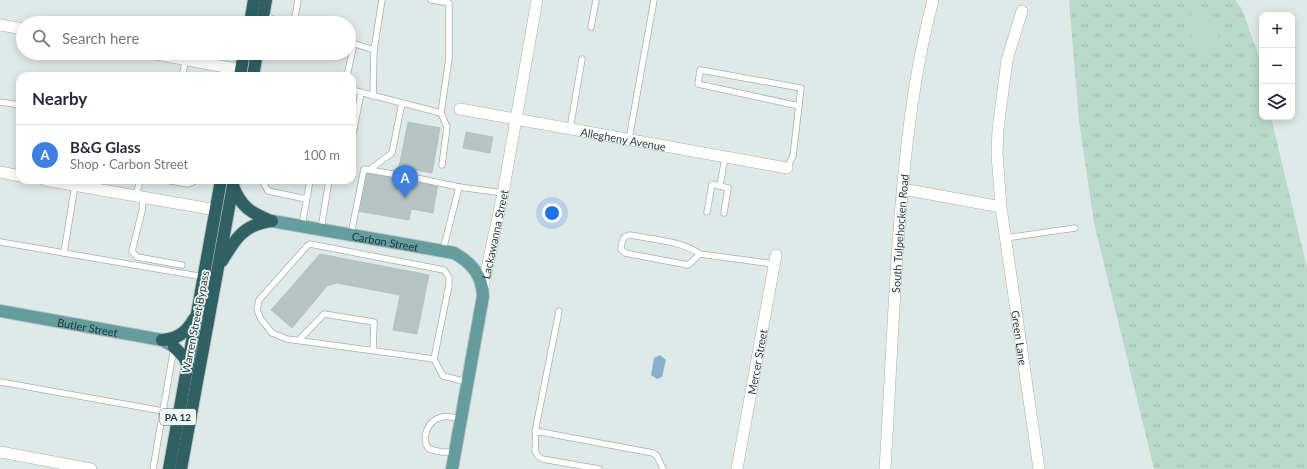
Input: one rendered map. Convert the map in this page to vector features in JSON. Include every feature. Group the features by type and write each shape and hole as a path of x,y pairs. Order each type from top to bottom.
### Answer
{"highway":[{"path":"251,16 254,0"},
{"path":"263,16 266,0"},
{"path":"241,72 243,60"},
{"path":"253,72 255,60"},
{"name":"Warren Street Bypass","path":"181,469 193,367 197,314 220,184"},
{"path":"233,184 237,197 247,209 272,221"},
{"name":"Warren Street Bypass","path":"169,469 218,269 233,184"},
{"path":"218,269 234,242 244,231 257,223 272,221"},
{"path":"162,340 171,339 182,334 191,325 197,314"},
{"path":"174,347 193,367"}],"main road":[{"name":"Carbon Street","path":"272,221 454,253 470,264 480,277 483,287"},
{"name":"Lackawanna Street","path":"452,469 483,296 483,287"},
{"name":"Butler Street","path":"0,311 162,340 174,347"}],"street":[{"name":"Lackawanna Street","path":"483,287 503,193 537,0"},
{"name":"South Tulpehocken Road","path":"885,469 903,189 912,104 933,0"},
{"name":"Green Lane","path":"1022,11 1007,60 999,121 997,154 1005,238 1039,469"},
{"path":"0,25 16,28"},
{"path":"186,60 237,72"},
{"name":"Allegheny Avenue","path":"460,109 787,168"},
{"path":"0,172 16,175"},
{"path":"69,184 216,210"},
{"path":"903,189 1001,207"},
{"name":"Mercer Street","path":"737,469 775,259"},
{"path":"0,452 91,469"}],"lane":[{"path":"295,16 298,0"},
{"path":"373,96 374,50 382,0"},
{"path":"431,0 449,3 449,58 441,114 446,127 442,165"},
{"path":"591,27 596,0"},
{"path":"628,139 654,0"},
{"path":"356,44 374,50"},
{"path":"570,129 582,59"},
{"path":"183,72 186,60"},
{"path":"348,72 349,60"},
{"path":"787,168 793,156 799,106 801,88 700,70 698,84 799,106"},
{"path":"356,91 441,114"},
{"path":"356,119 361,93"},
{"path":"0,102 16,104"},
{"path":"351,234 367,170 392,153 402,103"},
{"path":"720,186 725,157"},
{"path":"367,170 421,178 459,187 503,193"},
{"path":"140,184 142,211 132,251 137,257 182,265"},
{"path":"264,184 268,191 306,199"},
{"path":"302,226 309,184"},
{"path":"321,229 328,184"},
{"path":"707,212 712,184 728,188 724,213"},
{"path":"64,253 75,185"},
{"path":"443,250 459,187"},
{"path":"1005,238 1075,228"},
{"path":"700,254 688,264 625,253 621,249 623,238 630,235 692,248 700,254 775,259"},
{"path":"0,242 204,277"},
{"path":"434,359 287,339 272,333 261,319 257,310 259,300 310,244 444,270 449,278 449,285 434,359 443,376 468,382"},
{"path":"559,311 536,431 535,451 542,459 599,469"},
{"path":"299,340 324,314 374,322 373,350"},
{"path":"153,469 174,347"},
{"path":"0,382 163,411"},
{"path":"455,452 441,452 429,449 425,445 424,437 430,424 436,419 444,416 461,419"},
{"path":"536,431 653,453 657,456 663,469"}],"green space":[{"path":"1069,0 1235,0 1242,9 1259,57 1259,120 1272,120 1307,268 1307,469 1154,469 1094,223 1079,122"},
{"path":"1204,9 1212,13 1218,29 1217,50 1212,53 1201,54 1196,50 1188,20 1192,14"}],"water":[{"path":"660,355 666,360 662,377 657,379 651,375 654,358"}],"building":[{"path":"408,122 440,128 432,173 399,167"},
{"path":"466,132 493,137 490,153 463,148"},
{"path":"365,171 438,183 433,213 411,209 409,220 357,211"},
{"path":"320,254 429,275 417,334 393,330 400,295 337,283 327,286 292,328 271,310"}],"place":[{"name":"B&G Glass","path":"405,198"}]}
